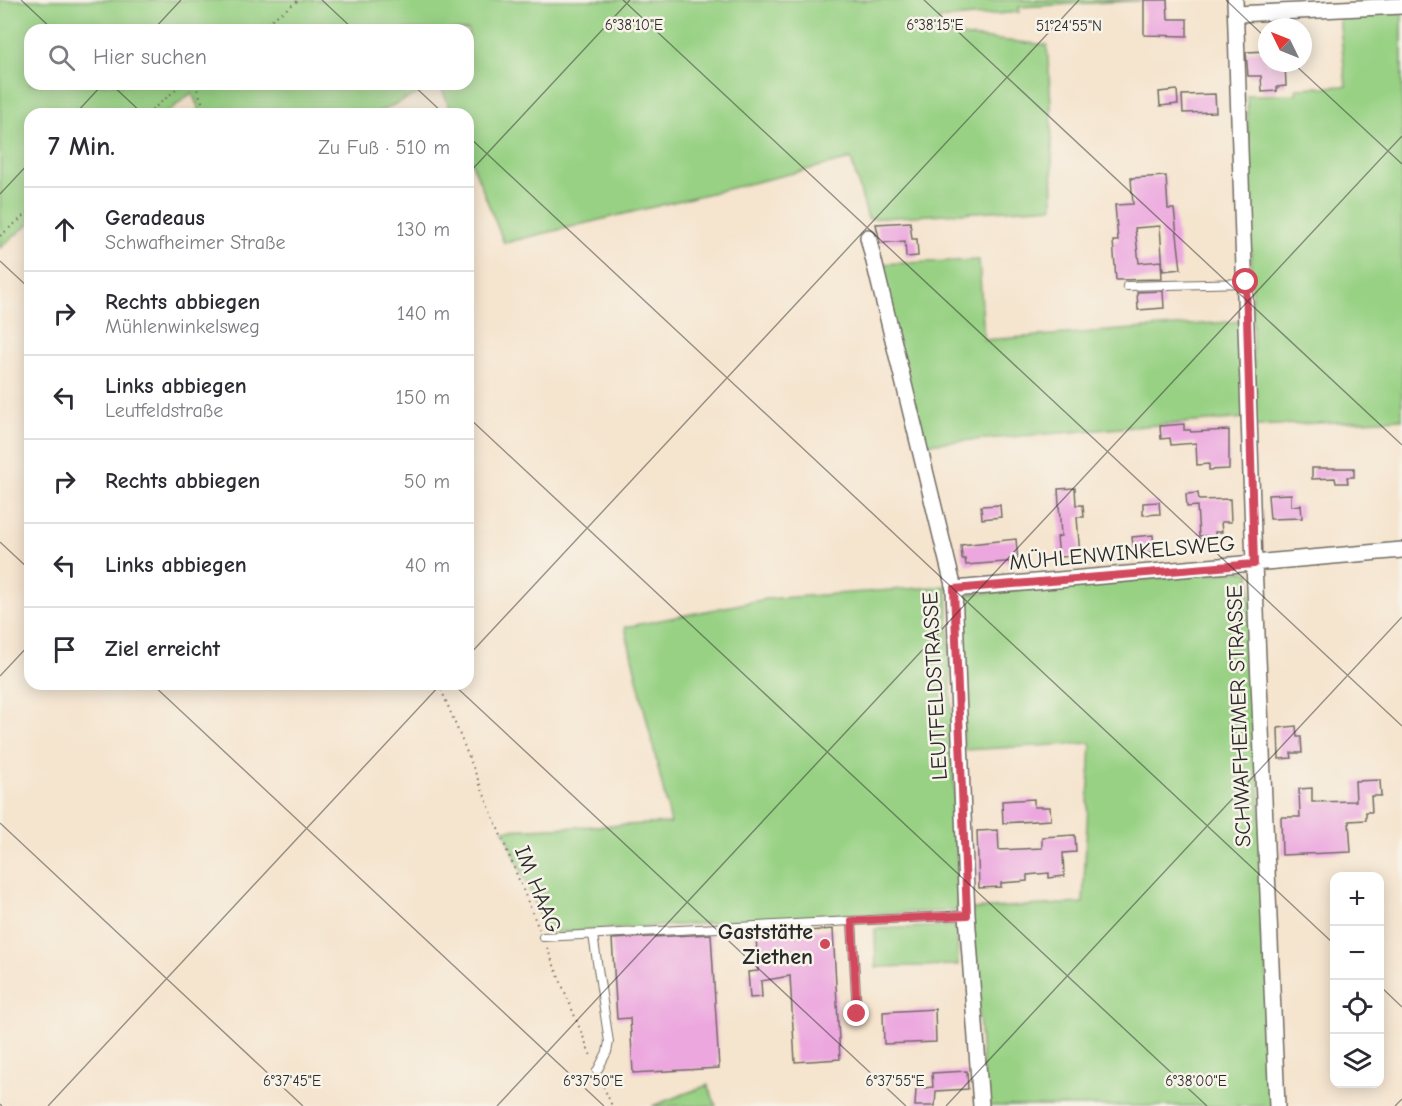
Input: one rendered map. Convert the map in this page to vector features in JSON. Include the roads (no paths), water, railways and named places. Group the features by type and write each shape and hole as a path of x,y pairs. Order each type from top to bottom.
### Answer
{"street":[{"path":"1236,7 1402,6"},
{"name":"SCHWAFHEIMER STRASSE","path":"1236,7 1254,564 1277,1106"},
{"name":"LEUTFELDSTRASSE","path":"868,237 954,589 967,915 981,1106"},
{"name":"MÜHLENWINKELSWEG","path":"954,589 1402,550"}],"lane":[{"path":"1127,286 1246,282"},
{"path":"543,938 967,915"},
{"path":"852,921 857,1014"},
{"path":"593,934 609,1042 608,1053 597,1071"}],"place":[{"name":"Gaststätte Ziethen","path":"825,944"}]}
